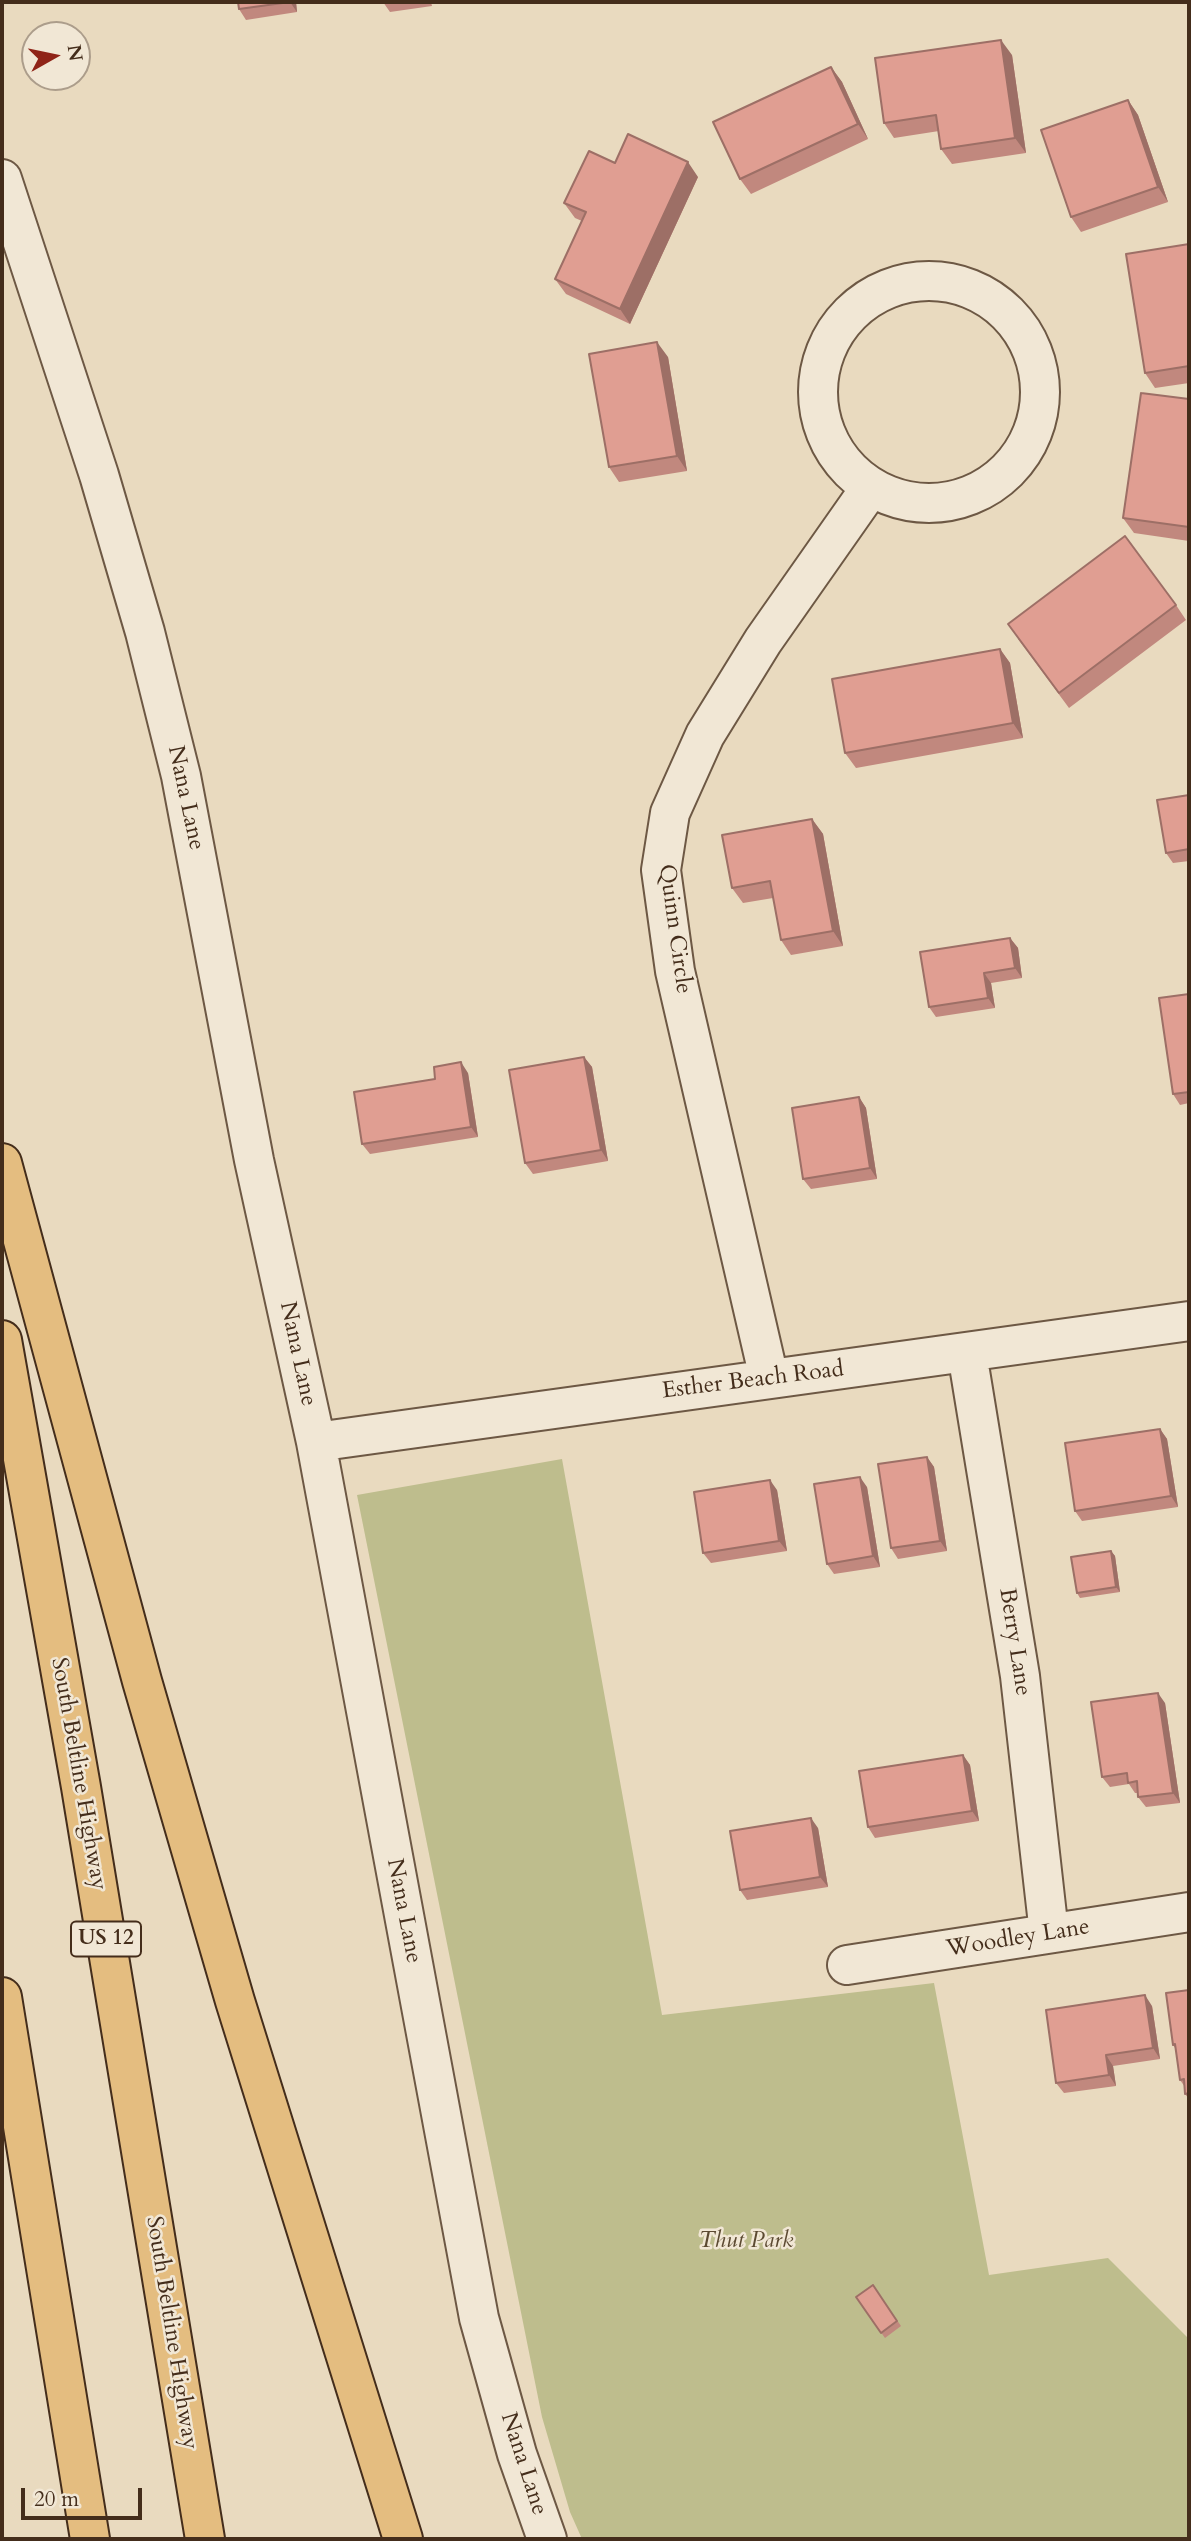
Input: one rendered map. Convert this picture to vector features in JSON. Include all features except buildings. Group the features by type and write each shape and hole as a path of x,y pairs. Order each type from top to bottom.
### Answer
{"highway":[{"path":"2,1163 142,1681 234,2001 403,2539"},
{"name":"South Beltline Highway","path":"2,1340 81,1787 205,2539"},
{"path":"2,1997 90,2539"}],"street":[{"name":"Nana Lane","path":"2,179 99,475 149,645 181,776 254,1160 316,1442 479,2318 517,2454 547,2539"},
{"path":"911,281 945,281 977,291 1006,312 1028,341 1039,375 1039,411 1027,445 1005,474 974,494 940,503 904,501 871,487 845,465 827,436 818,404 820,370 831,338 851,311 879,292 911,281"},
{"name":"Quinn Circle","path":"769,1378 676,971 661,870 670,813 705,735 763,642 871,487"},
{"name":"Esther Beach Road","path":"316,1442 1189,1321"},
{"name":"Berry Lane","path":"967,1353 1020,1676 1049,1933"},
{"name":"Woodley Lane","path":"847,1965 1189,1912"}],"green space":[{"name":"Thut Park","path":"562,1459 662,2015 934,1983 989,2275 1108,2258 1189,2339 1189,2539 582,2539 570,2512 542,2417 357,1495"}]}
